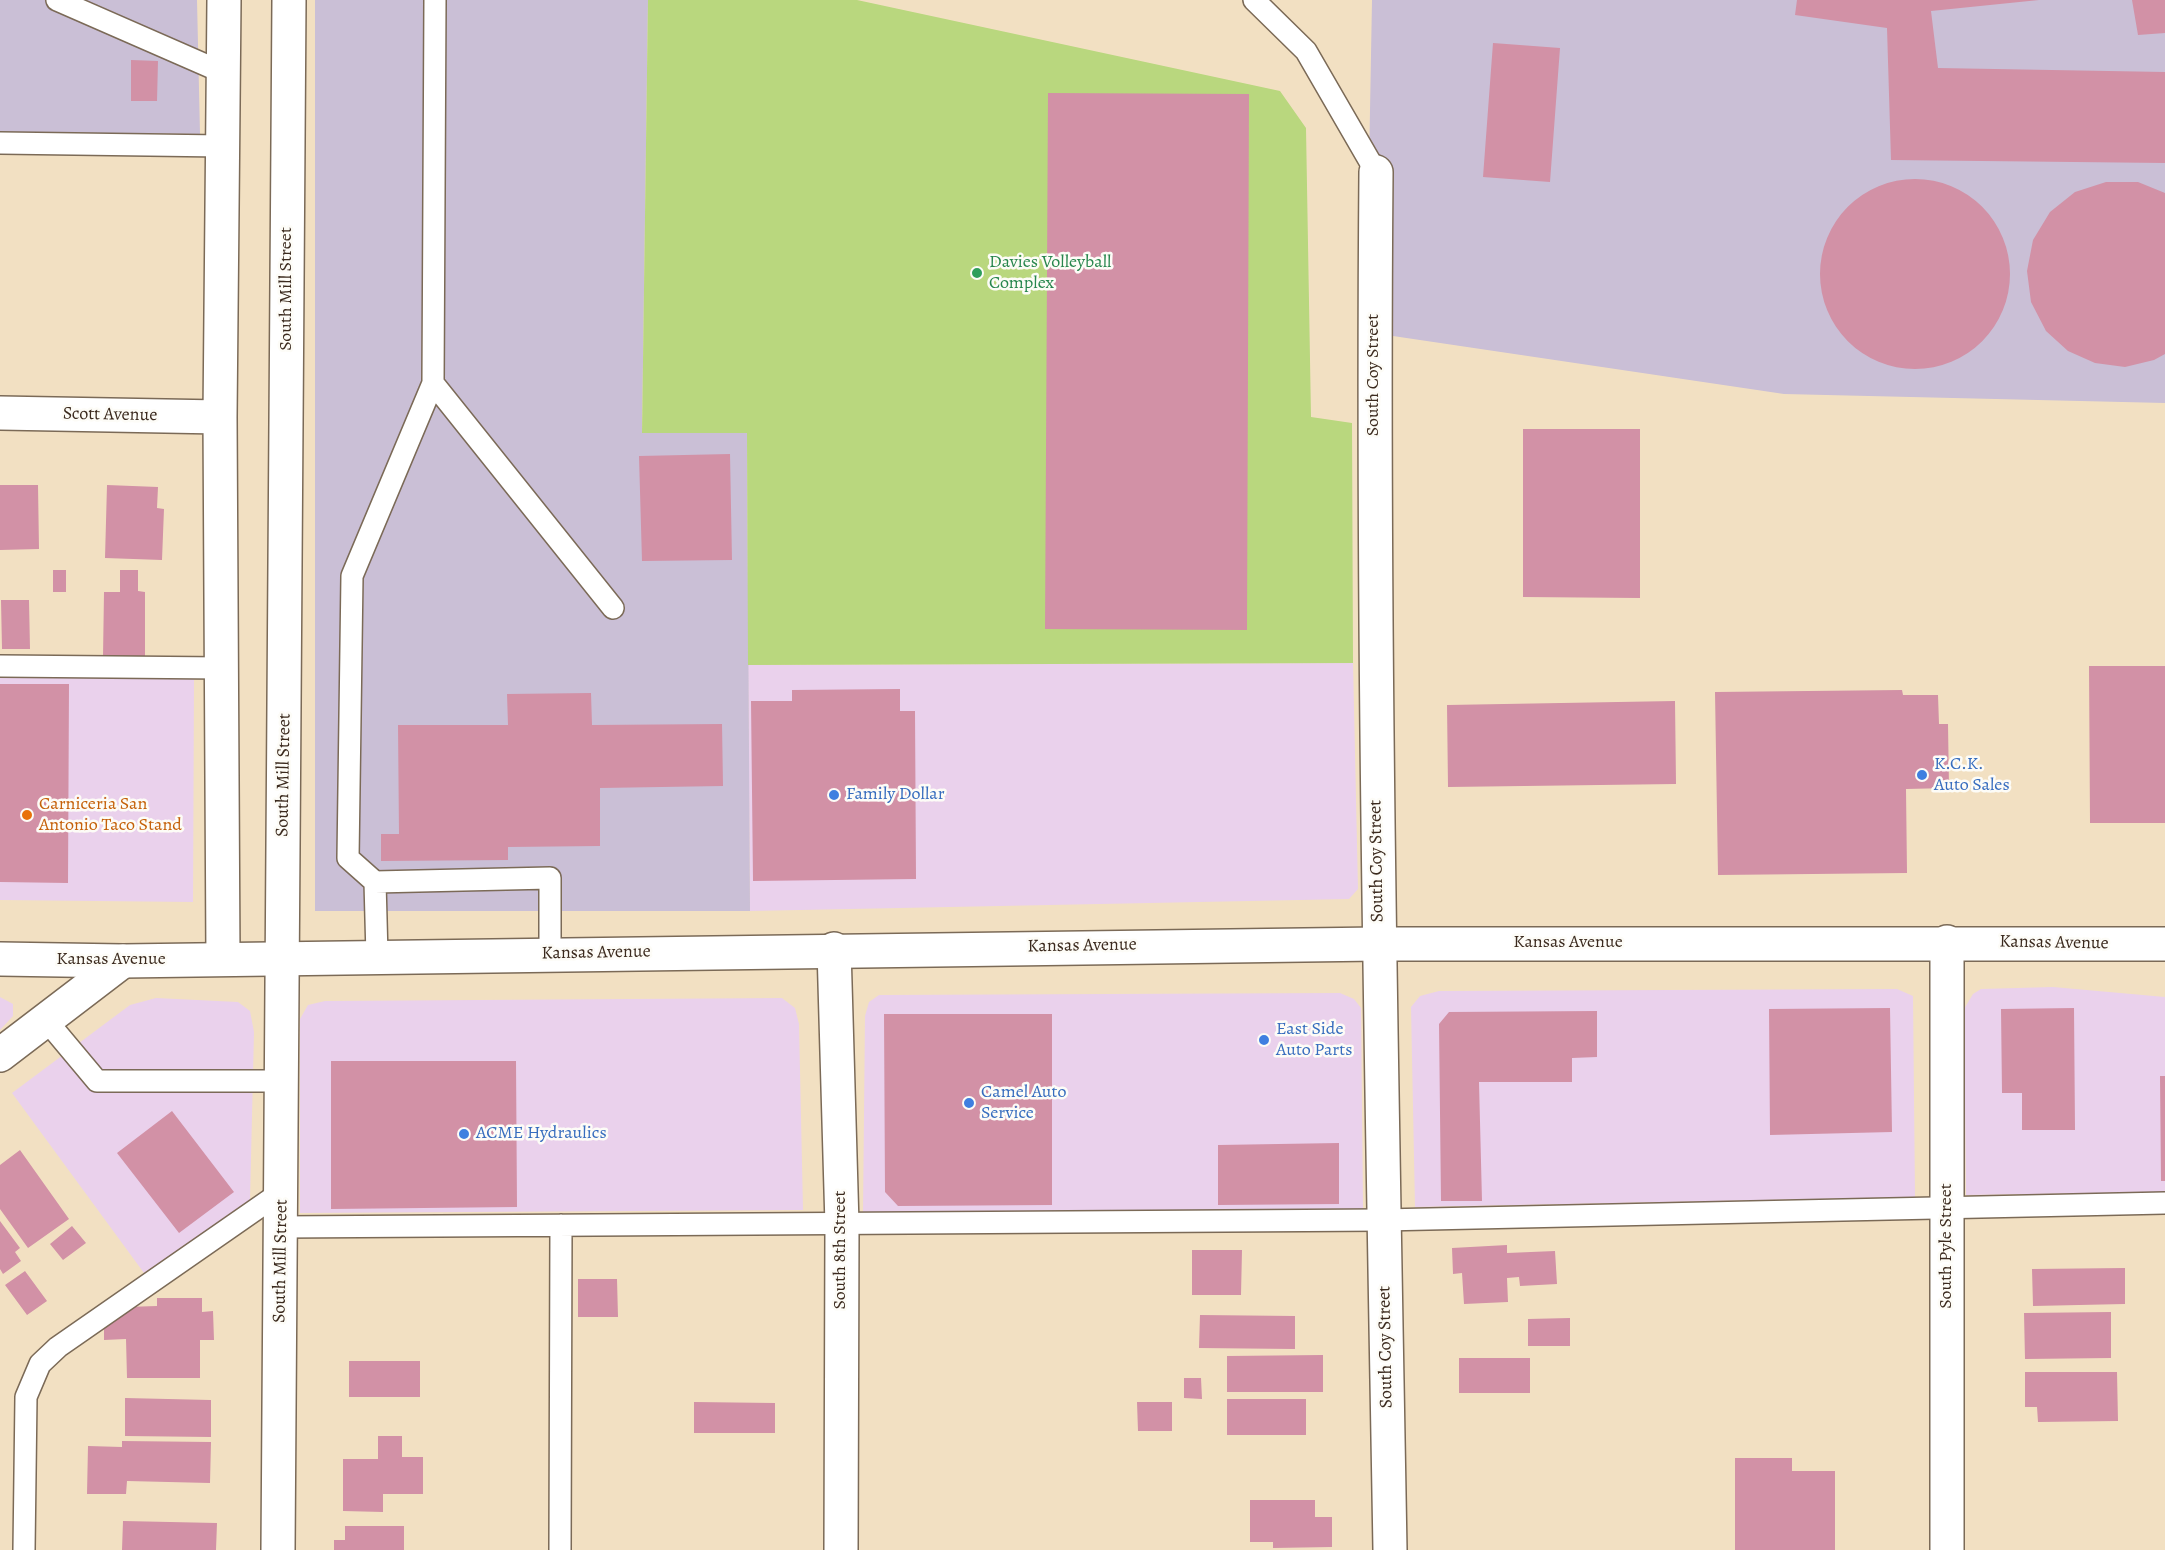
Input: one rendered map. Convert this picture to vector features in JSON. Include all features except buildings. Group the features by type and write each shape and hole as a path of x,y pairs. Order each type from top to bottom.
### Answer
{"street":[{"path":"223,959 220,417 224,0"},
{"name":"South Mill Street","path":"278,1550 289,0"},
{"name":"South Coy Street","path":"1376,172 1374,461 1378,944 1390,1550"},
{"name":"Scott Avenue","path":"0,413 220,417"},
{"name":"Kansas Avenue","path":"0,959 123,961 834,949 1378,944 1947,942 2165,944"},
{"name":"South Pyle Street","path":"1947,942 1947,1550"},
{"name":"South 8th Street","path":"834,949 842,1225 842,1550"},
{"path":"0,1055 123,961"}],"lane":[{"path":"57,0 224,73"},
{"path":"435,0 433,383 352,576 348,858 375,882 550,878 550,953"},
{"path":"1254,0 1306,51 1376,172"},
{"path":"0,143 223,146"},
{"path":"433,383 613,608"},
{"path":"0,666 223,668"},
{"path":"375,882 376,956"},
{"path":"46,1020 97,1081 282,1081"},
{"path":"24,1550 26,1397 40,1364 57,1347 281,1192"},
{"path":"281,1227 1383,1220 2165,1203"},
{"path":"560,1550 561,1225"}],"shaded area":[{"path":"0,0 197,0 200,134 0,132"},
{"path":"315,0 648,0 642,433 747,433 750,911 315,911"},
{"path":"1372,0 2165,0 2165,403 1784,394 1366,332"},
{"path":"1353,663 1358,889 1349,899 750,911 748,665"},
{"path":"0,677 194,679 193,902 0,900"},
{"path":"2053,987 2165,997 2165,1192 1966,1195 1964,1009 1973,994 1981,989"},
{"path":"1897,989 1913,996 1915,1197 1415,1207 1411,1007 1420,996 1439,991"},
{"path":"1340,993 1354,999 1361,1008 1363,1209 863,1213 865,1016 869,1002 879,995"},
{"path":"0,997 13,1004 13,1016 0,1030"},
{"path":"156,998 238,1002 250,1011 254,1032 250,1200 144,1273 12,1093 130,1005"},
{"path":"782,998 795,1008 799,1024 803,1210 300,1213 300,1019 308,1005 325,1001"}],"green space":[{"name":"Davies Volleyball Complex","path":"648,0 857,0 1280,91 1306,128 1311,417 1352,423 1353,663 748,665 747,433 642,433"}],"place":[{"name":"Davies Volleyball Complex","path":"977,273"},
{"name":"K.C.K. Auto Sales","path":"1922,775"},
{"name":"Family Dollar","path":"834,795"},
{"name":"Carniceria San Antonio Taco Stand","path":"27,815"},
{"name":"East Side Auto Parts","path":"1264,1040"},
{"name":"Camel Auto Service","path":"969,1103"},
{"name":"ACME Hydraulics","path":"464,1134"}]}
